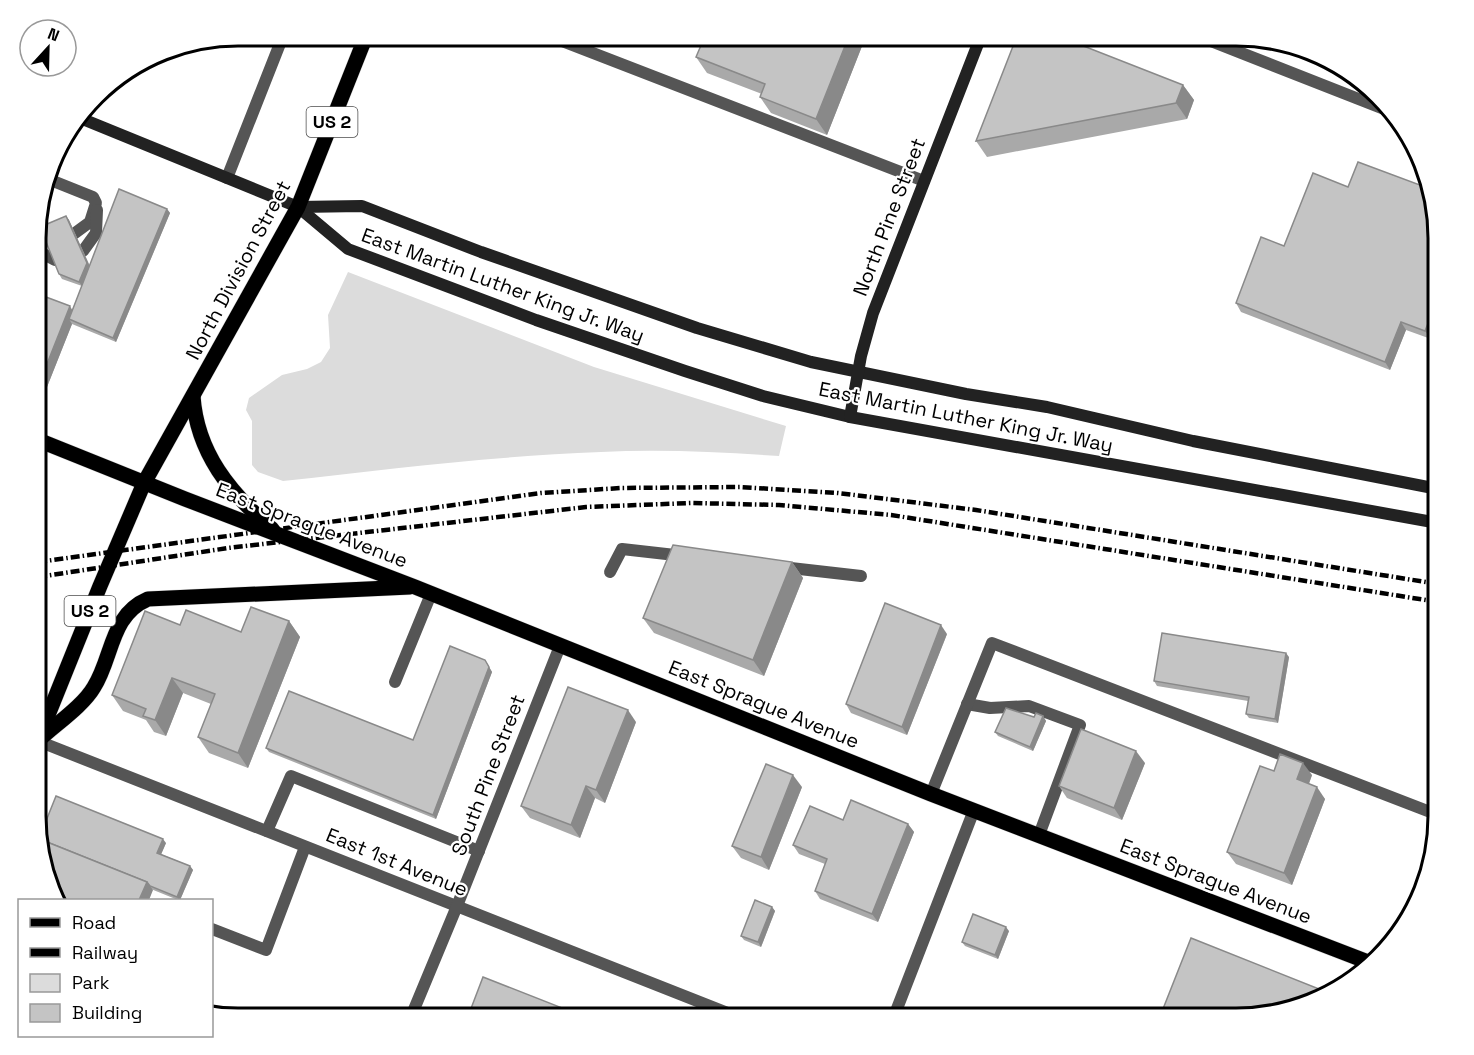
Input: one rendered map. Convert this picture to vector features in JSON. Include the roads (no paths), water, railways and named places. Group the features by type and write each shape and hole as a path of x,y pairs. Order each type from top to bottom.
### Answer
{"main road":[{"name":"North Division Street","path":"144,483 298,207 362,47"},
{"path":"193,396 201,441 216,466 235,493 279,535"},
{"name":"East Sprague Avenue","path":"46,443 415,587 931,794 1362,960"},
{"name":"US 2","path":"47,719 144,483"},
{"path":"47,733 94,688 124,616 136,604 148,599 415,587"}],"street":[{"path":"227,178 279,47"},
{"path":"577,47 924,181"},
{"name":"North Pine Street","path":"850,417 873,313 977,47"},
{"path":"1226,47 1372,104"},
{"path":"87,121 298,207"},
{"path":"55,182 93,197 96,203 98,218 96,233 83,251"},
{"path":"75,233 90,222 96,203"},
{"name":"East Martin Luther King Jr. Way","path":"298,207 362,206 482,252 697,328 804,361 858,374 1047,407 1203,443 1427,487"},
{"name":"East Martin Luther King Jr. Way","path":"298,207 348,249 359,254 536,320 763,396 850,417 1427,521"},
{"path":"46,252 55,260"},
{"path":"610,572 622,549 701,558"},
{"path":"770,566 861,576"},
{"path":"396,682 431,594"},
{"path":"931,794 992,643 1427,811"},
{"name":"South Pine Street","path":"415,1008 560,646"},
{"path":"968,704 990,708 1029,706 1080,725 1039,835"},
{"name":"East 1st Avenue","path":"47,744 715,1008"},
{"path":"267,831 291,776 479,851"},
{"path":"897,1008 974,810"},
{"path":"213,929 266,950 305,847"}],"railway":[{"path":"47,561 541,493 621,488 740,487 838,493 976,510 1427,582"},
{"path":"47,576 228,548 586,507 692,503 779,505 891,515 1427,600"}]}
